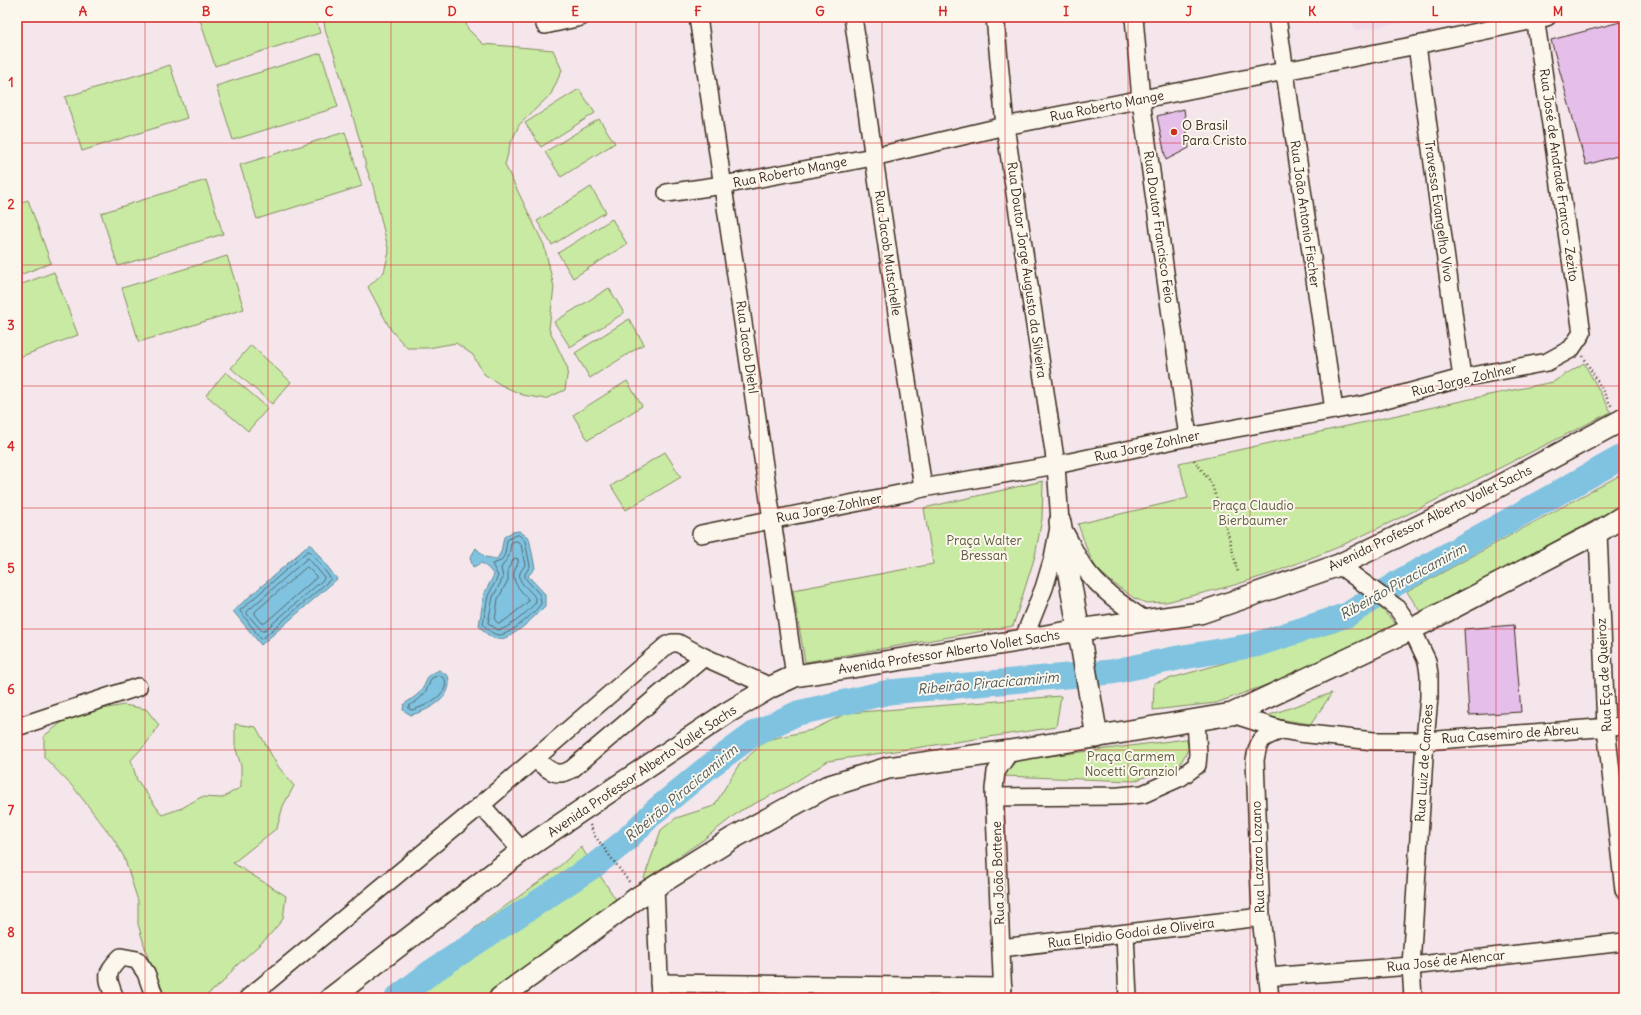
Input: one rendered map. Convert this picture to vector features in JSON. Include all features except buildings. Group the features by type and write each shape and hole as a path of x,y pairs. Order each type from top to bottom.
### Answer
{"main road":[{"name":"Avenida Professor Alberto Vollet Sachs","path":"330,998 522,851 727,712 795,676 1079,630 1200,613 1346,570 1622,420"},
{"path":"500,998 623,908 655,887 733,838 826,787 888,768 1010,752 1232,714 1412,629 1598,532 1624,516"},
{"path":"1060,522 1097,737"}],"street":[{"path":"544,21 581,17"},
{"name":"Rua Jacob Diehl","path":"698,17 795,676"},
{"name":"Rua Jacob Mutschelle","path":"853,17 923,488"},
{"name":"Rua Doutor Jorge Augusto da Silveira","path":"995,17 1005,126 1056,465 1060,522 1053,558 1044,588 1023,640"},
{"name":"Rua Doutor Francisco Feio","path":"1134,17 1141,100 1188,437"},
{"name":"Rua João Antonio Fischer","path":"1277,17 1334,410"},
{"name":"Rua Roberto Mange","path":"667,193 722,185 873,156 1005,126 1416,45 1539,18"},
{"name":"Rua José de Andrade Franco - Zezito","path":"1539,18 1579,338"},
{"name":"Travessa Evangelho Vivo","path":"1416,45 1462,378"},
{"name":"Rua Jorge Zohlner","path":"701,534 910,492 923,488 1056,465 1188,437 1367,404 1462,378 1547,362 1570,349 1579,338"},
{"name":"Rua Doutor Jorge Augusto da Silveira","path":"1060,522 1082,565 1097,583 1122,605 1145,620"},
{"name":"Rua Eça de Queiroz","path":"1598,532 1606,727 1624,890"},
{"name":"Rua Luiz de Camões","path":"1346,570 1397,608 1412,629 1427,661 1429,674 1429,697 1411,966 1413,998"},
{"path":"248,998 481,805 667,645 678,642 704,657 772,687"},
{"path":"534,759 557,775 564,774 572,769 704,657"},
{"path":"17,727 138,687"},
{"name":"Rua Casemiro de Abreu","path":"1232,714 1282,730 1374,741 1425,740 1624,726"},
{"path":"994,797 1119,796 1143,794 1181,777 1197,766 1198,754 1196,721"},
{"name":"Rua Lazaro Lozano","path":"1270,998 1260,917 1255,760 1258,744 1264,737 1282,730"},
{"name":"Rua João Bottene","path":"1003,992 994,797 996,772 1010,752"},
{"path":"481,805 522,851"},
{"path":"655,887 660,991 1003,992"},
{"name":"Rua Elpidio Godoi de Oliveira","path":"1001,948 1260,917"},
{"path":"1125,934 1128,998"},
{"name":"Rua José de Alencar","path":"1267,976 1411,966 1624,942"},
{"path":"115,998 108,979 111,966 121,957 137,960 146,973 155,998"}],"path":[{"path":"1579,338 1622,420"},
{"path":"1194,460 1211,482 1229,537 1238,572"},
{"path":"595,836 627,878"}],"shaded area":[{"path":"1353,17 1436,17 1354,31"}],"green space":[{"path":"199,17 315,17 320,33 215,66"},
{"path":"323,17 464,17 468,29 483,44 553,50 562,70 551,94 519,125 510,145 505,165 544,245 554,287 549,329 568,369 565,390 545,399 523,395 501,385 484,374 473,355 456,343 428,348 407,348 391,330 368,287 384,272 389,252 373,186 366,167 361,144 334,54 326,33"},
{"path":"321,53 338,107 233,140 216,86"},
{"path":"170,65 187,118 82,151 65,97"},
{"path":"579,89 595,113 541,147 525,123"},
{"path":"599,119 615,143 561,177 545,152"},
{"path":"345,132 362,186 257,219 240,165"},
{"path":"206,180 223,234 118,266 101,213"},
{"path":"591,187 606,212 552,245 537,221"},
{"path":"28,200 51,263 17,276 17,204"},
{"path":"612,219 627,244 573,278 558,253"},
{"path":"227,256 244,309 139,342 122,288"},
{"path":"54,272 78,335 17,358 17,286"},
{"path":"609,288 624,313 570,347 554,322"},
{"path":"629,319 644,344 590,378 575,353"},
{"path":"251,345 291,382 272,404 231,368"},
{"name":"Praça Claudio Bierbaumer","path":"1584,363 1611,412 1406,515 1334,549 1270,574 1231,586 1166,602 1146,603 1134,598 1113,583 1096,568 1088,552 1078,524 1188,498 1179,463 1553,382"},
{"path":"226,372 268,408 248,431 206,395"},
{"path":"627,381 642,406 588,440 573,415"},
{"path":"665,452 681,477 626,510 611,486"},
{"path":"1624,473 1624,504 1421,613 1407,592"},
{"name":"Praça Walter Bressan","path":"1043,481 1042,519 1035,556 1013,626 805,662 793,590 933,564 924,508"},
{"path":"1379,606 1398,627 1269,684 1216,703 1153,710 1154,683 1337,631"},
{"path":"1332,693 1311,724 1264,717"},
{"path":"1061,696 1056,727 828,761 789,786 740,811 703,840 643,881 661,830 676,818 714,806 738,766 766,740 812,730 847,713"},
{"path":"124,705 146,709 159,725 146,744 131,760 137,780 162,815 182,808 201,797 222,798 241,787 241,766 235,746 235,724 256,727 277,765 294,786 283,806 277,828 233,863 286,896 283,919 268,937 236,966 222,983 203,998 162,998 157,988 138,924 138,901 124,857 113,838 74,788 44,757 44,736 61,723 81,713"},
{"name":"Praça Carmem Nocetti Granziol","path":"1186,739 1189,748 1180,764 1134,781 1003,776 1017,760"},
{"path":"581,847 619,904 492,998 407,998 431,980 475,928 553,872"}],"water":[{"path":"519,531 529,538 535,568 528,576 545,594 545,606 518,631 506,638 497,639 488,635 479,626 484,594 494,575 482,563 473,567 470,558 476,548 485,557 497,559 501,552 504,537 512,532"},
{"path":"310,544 337,579 261,645 233,611"},
{"path":"439,670 448,676 449,684 444,697 432,707 411,715 403,710 404,704 422,690 428,676"}],"waterway":[{"name":"Ribeirão Piracicamirim","path":"397,998 431,972 595,865 625,841 654,812 706,769 755,733 798,713 889,692 1111,672 1178,658 1255,645 1347,615 1399,582 1624,456"}],"place":[{"name":"O Brasil Para Cristo","path":"1174,132"}]}
